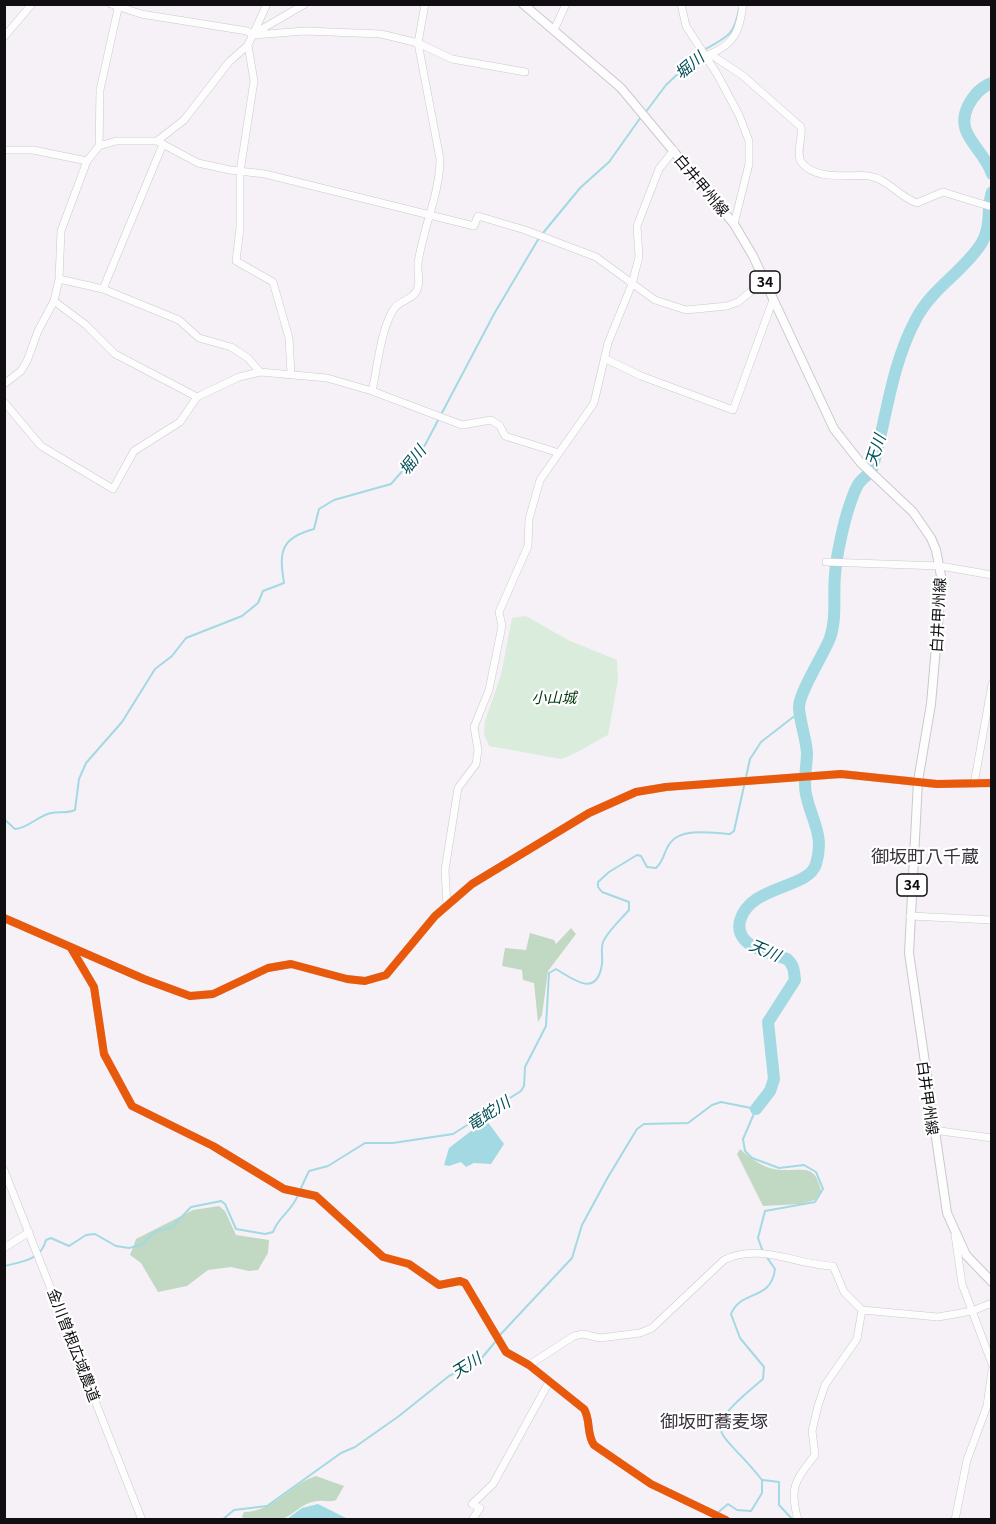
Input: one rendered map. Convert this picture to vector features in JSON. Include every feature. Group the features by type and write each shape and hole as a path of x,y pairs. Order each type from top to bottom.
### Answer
{"main road":[{"name":"白井甲州線","path":"523,4 609,76 674,150 734,224 765,280 829,420 860,462 889,489 931,538 940,566 939,613 931,704 918,782 910,916 911,977 943,1198 955,1235 973,1264 992,1282"}],"street":[{"path":"4,37 32,4"},
{"path":"103,289 160,142 184,120 229,62 248,45 267,4"},
{"path":"254,34 305,4"},
{"path":"372,391 382,343 393,311 398,304 413,296 419,288 418,264 428,215 440,174 440,159 418,44 425,4"},
{"path":"554,30 566,4"},
{"path":"681,4 687,27 699,47 742,75 801,127 800,159 803,166 838,178 869,176 886,182 904,198 917,203 943,192 992,207"},
{"path":"708,55 726,48 734,40 740,28 743,4"},
{"path":"4,384 21,371 54,301 59,279 61,231 87,161 99,146 102,120 100,90 116,6 254,34 305,31 381,34 418,44 452,58 525,72"},
{"path":"248,45 254,81 240,172 240,228 236,261 273,282 289,338 291,374"},
{"path":"708,55 740,115 749,141 748,164 734,224"},
{"path":"99,146 116,141 160,142 198,162 240,172 265,174 474,226 478,216 540,235 596,257 655,300 686,310 727,306 738,302 765,280"},
{"path":"4,150 33,150 87,161"},
{"path":"447,905 445,870 458,788 476,764 478,750 474,727 489,690 502,626 499,612 528,546 529,519 540,480 594,403 604,358 632,284 639,257 637,226 659,169 674,150"},
{"path":"59,279 103,289 179,320 199,338 231,347 248,358 260,372"},
{"path":"604,358 641,376 733,410 774,300"},
{"path":"54,301 86,325 115,354 197,397"},
{"path":"4,402 41,446 113,489 134,452 180,422 197,397 239,377 260,372 327,378 372,391 462,425 491,420 500,426 505,436 559,453"},
{"path":"826,562 940,566 992,575"},
{"path":"974,784 992,684"},
{"path":"4,918 190,996 213,994 268,968 291,964 347,979 365,981 386,975 435,916 472,884 614,800 650,789 816,776 872,776 918,782 992,783"},
{"path":"910,916 992,920"},
{"path":"71,948 94,987 104,1054 132,1106 213,1146 284,1190 316,1196 383,1257 409,1263 439,1285 465,1283 506,1352 529,1365 585,1408 588,1414 587,1428 594,1445 651,1484 722,1518"},
{"path":"933,1130 992,1138"},
{"name":"金川曽根広域農道","path":"4,1170 142,1520"},
{"path":"4,1248 29,1232"},
{"path":"955,1235 959,1270 992,1364"},
{"path":"529,1365 574,1336 584,1334 600,1338 640,1333 651,1328 724,1260 736,1254 769,1253 813,1265 833,1266 844,1292 861,1310 938,1317 972,1311 992,1303"},
{"path":"798,1520 792,1498 795,1482 815,1455 812,1431 818,1406 825,1385 857,1339 861,1310"},
{"path":"955,1520 967,1460 987,1407 992,1370"},
{"path":"472,1520 480,1508 472,1504 493,1484 549,1382"}],"green space":[{"name":"小山城","path":"526,616 568,640 617,660 618,680 608,735 561,759 489,746 484,734 485,721 501,675 512,618"},
{"path":"571,928 576,934 548,971 542,1015 538,1022 534,983 523,980 522,970 502,966 505,948 526,950 530,933 554,940 556,944"},
{"path":"740,1149 754,1160 770,1168 812,1172 819,1182 821,1191 815,1200 801,1204 763,1206 737,1154"},
{"path":"219,1206 225,1211 236,1235 269,1240 268,1253 258,1270 249,1271 231,1267 208,1270 187,1286 158,1292 141,1263 130,1255 136,1239 193,1210"},
{"path":"316,1476 344,1486 336,1500 312,1502 280,1520 261,1521 242,1517 244,1512 264,1508"}],"water":[{"path":"487,1121 504,1144 491,1164 474,1163 466,1167 461,1162 449,1166 444,1165 449,1148"},
{"path":"318,1504 348,1519 287,1519 302,1508"}],"waterway":[{"name":"堀川","path":"704,50 732,31 739,9"},
{"name":"堀川","path":"645,113 666,85 700,53"},
{"name":"天川","path":"992,83 981,89 972,99 965,116 967,133 992,174"},
{"name":"堀川","path":"543,233 580,188 609,162 641,117"},
{"name":"天川","path":"756,1109 770,1091 774,1079 768,1022 795,980 794,971 787,959 754,947 742,937 740,921 746,909 755,900 802,878 811,872 816,864 819,844 805,789 807,753 799,708 803,693 832,630 834,583 845,520 856,488 873,466 895,373 916,319 930,298 966,263 981,244 987,231 992,192"},
{"name":"堀川","path":"4,819 15,829 54,812 75,810 79,779 86,763 122,722 155,669 172,656 186,638 242,616 258,603 263,591 284,583 282,563 284,548 294,537 314,529 319,509 334,500 391,484 425,445 494,314 539,238"},
{"name":"竜蛇川","path":"300,1190 309,1171 328,1166 365,1143 393,1143 453,1134 521,1091 524,1086 525,1067 546,1026 549,973 556,969 577,981 584,983 595,981 602,964 603,942 612,928 629,910 629,902 602,892 598,887 598,882 609,872 637,855 641,856 647,867 656,868 670,843 682,835 698,832 730,834 734,831 750,759 761,742 801,711"},
{"name":"天川","path":"499,1336 572,1258 582,1225 637,1129 644,1124 688,1123 712,1105 721,1102 756,1109 743,1139 745,1151 752,1158 779,1168 804,1165 816,1172 823,1189 815,1202 765,1211 758,1238 763,1252"},
{"name":"竜蛇川","path":"4,1266 30,1259 40,1252 46,1240 51,1238 69,1246 86,1235 95,1234 116,1246 129,1248 141,1245 154,1232 172,1227 191,1207 221,1201 225,1204 236,1229 265,1234 273,1232 298,1195"},
{"path":"713,1520 715,1515 728,1504 737,1510 751,1511 762,1493 762,1480 725,1439 721,1430 721,1422 728,1411 763,1379 764,1367 740,1338 731,1314 742,1301 768,1286 775,1269 766,1256"},
{"name":"天川","path":"222,1520 234,1510 267,1506 341,1453 355,1447 399,1416 449,1376 480,1360 496,1341"},
{"path":"763,1480 779,1482 779,1505 793,1520"}],"cycle path":[{"path":"4,918 144,979 190,996 213,994 268,968 291,964 347,979 365,981 386,975 435,916 472,884 589,813 636,792 666,787 841,774 937,784 992,783"},
{"path":"71,948 94,987 104,1054 132,1106 213,1146 284,1189 316,1196 383,1257 409,1264 439,1285 460,1281 465,1283 506,1352 529,1365 584,1409 594,1445 651,1484 726,1520"}],"district":[{"name":"御坂町八千蔵","path":"925,856"},
{"name":"御坂町蕎麦塚","path":"714,1421"}]}
